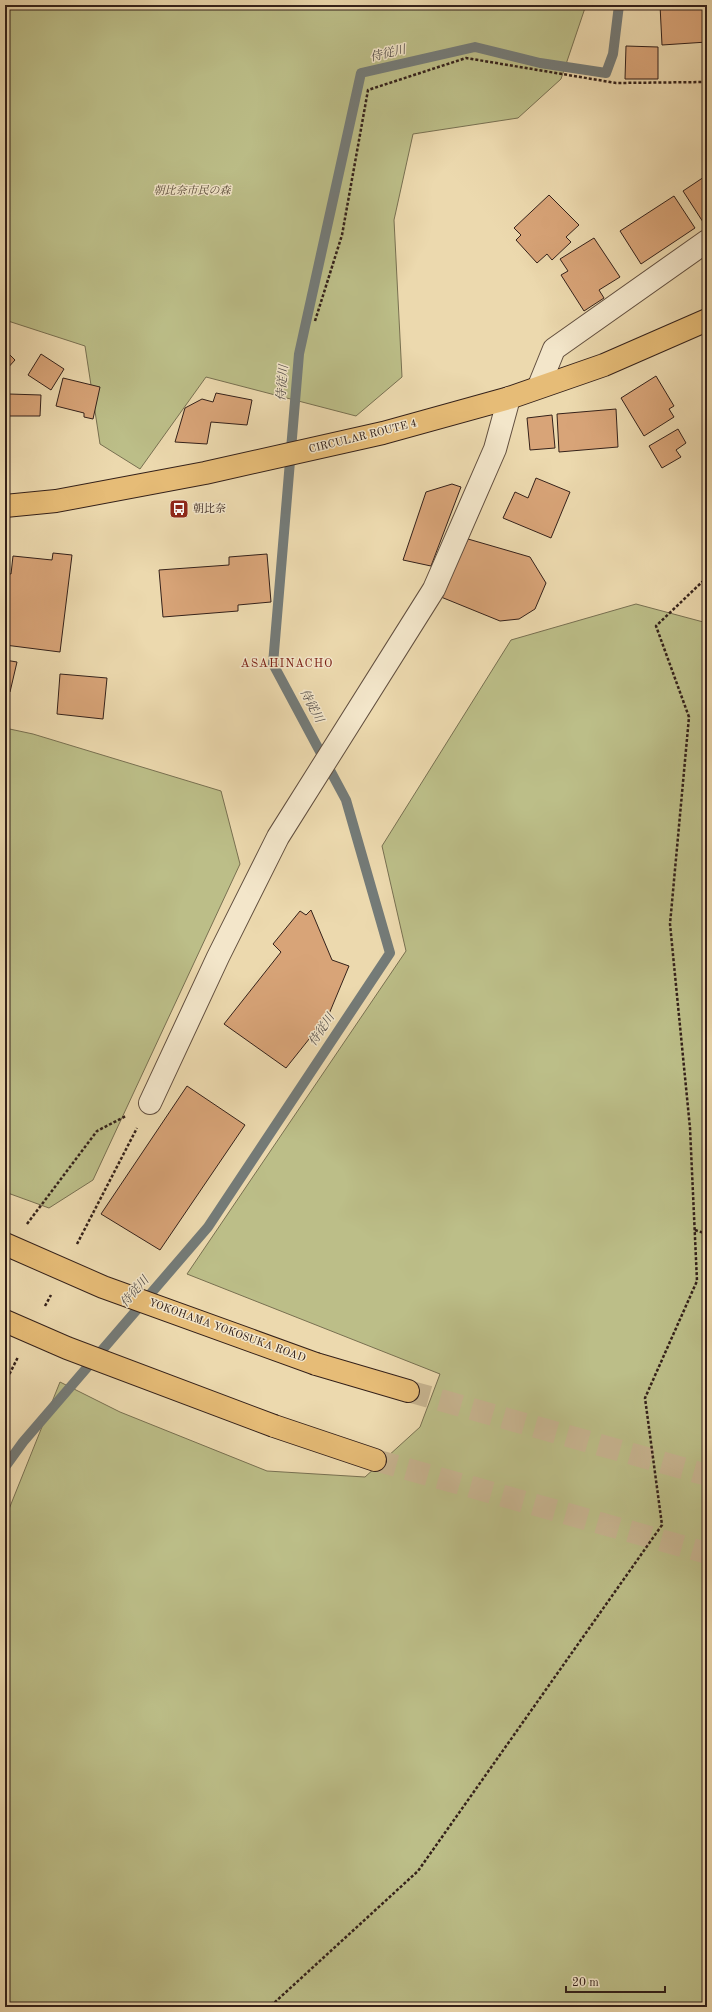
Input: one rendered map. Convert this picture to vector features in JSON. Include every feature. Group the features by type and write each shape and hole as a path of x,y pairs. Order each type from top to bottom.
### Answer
{"main road":[{"name":"CIRCULAR ROUTE 4","path":"5,506 56,501 205,473 383,434 509,398 539,386 604,365 707,320"},
{"name":"YOKOHAMA YOKOSUKA ROAD","path":"5,1244 103,1286 316,1364 408,1391"},
{"path":"5,1321 67,1348 274,1426 375,1460"}],"street":[{"path":"539,386 554,349 707,241"},
{"path":"150,1103 218,957 278,836 434,589 495,449 509,398"}],"path":[{"path":"315,321 342,235 368,90 466,58 616,83 707,82"},
{"path":"230,2007 274,2003 418,1871 662,1525 645,1398 697,1281 690,1128 670,924 689,717 656,626 702,582 707,584"},
{"path":"23,1228 97,1131 150,1103"},
{"path":"695,1230 707,1234"}],"green space":[{"name":"朝比奈市民の森","path":"5,5 586,5 561,79 518,118 413,134 394,220 402,377 356,416 206,377 140,469 100,444 85,346 5,320"},
{"path":"636,604 707,623 707,2007 5,2007 5,1519 60,1382 120,1412 267,1471 365,1477 420,1427 440,1374 187,1274 406,951 382,846 511,640"},
{"path":"5,728 33,734 221,791 240,864 93,1180 49,1208 5,1192"}],"building":[{"path":"660,5 707,5 707,42 662,45"},
{"path":"626,46 658,47 658,79 625,79"},
{"path":"707,175 707,220 703,222 683,191"},
{"path":"549,195 579,225 566,237 571,242 552,260 547,254 537,263 516,240 521,235 514,228"},
{"path":"674,196 695,228 641,264 620,231"},
{"path":"594,238 620,277 599,290 604,298 584,311 561,275 568,271 560,259"},
{"path":"5,350 15,360 5,371"},
{"path":"41,354 64,369 51,390 28,375"},
{"path":"656,376 674,406 669,409 674,417 644,436 621,398"},
{"path":"63,378 100,387 93,419 84,417 84,413 56,406"},
{"path":"216,393 252,400 247,425 211,422 207,444 175,442 185,408 202,399 213,402"},
{"path":"9,394 41,395 40,416 9,416"},
{"path":"616,409 618,447 559,452 557,414"},
{"path":"552,415 555,448 530,450 527,418"},
{"path":"678,429 686,443 676,450 681,457 662,468 649,446"},
{"path":"536,478 570,492 551,538 503,518 515,492 528,498"},
{"path":"452,484 461,487 431,566 403,560 426,492"},
{"path":"468,539 530,557 546,583 535,609 519,619 500,621 441,597"},
{"path":"53,553 72,555 60,652 5,645 5,573 11,574 13,556 52,560"},
{"path":"267,554 271,602 238,605 238,611 163,617 159,570 229,565 229,557"},
{"path":"5,660 17,662 10,692 5,691"},
{"path":"60,674 107,678 103,719 57,714"},
{"path":"311,910 332,960 349,966 329,1014 286,1068 224,1024 281,952 273,944 300,911 306,915"},
{"path":"187,1086 245,1125 160,1250 101,1214"}],"waterway":[{"name":"侍従川","path":"5,1467 23,1442 208,1227 390,953 346,800 273,664 299,354 361,73 475,47 540,63 606,73 613,54 619,5"}],"tunnel":[{"path":"408,1391 707,1475"},
{"path":"375,1460 707,1553"}],"place":[{"name":"朝比奈","path":"179,509"}],"district":[{"name":"ASAHINACHO","path":"287,664"}]}
